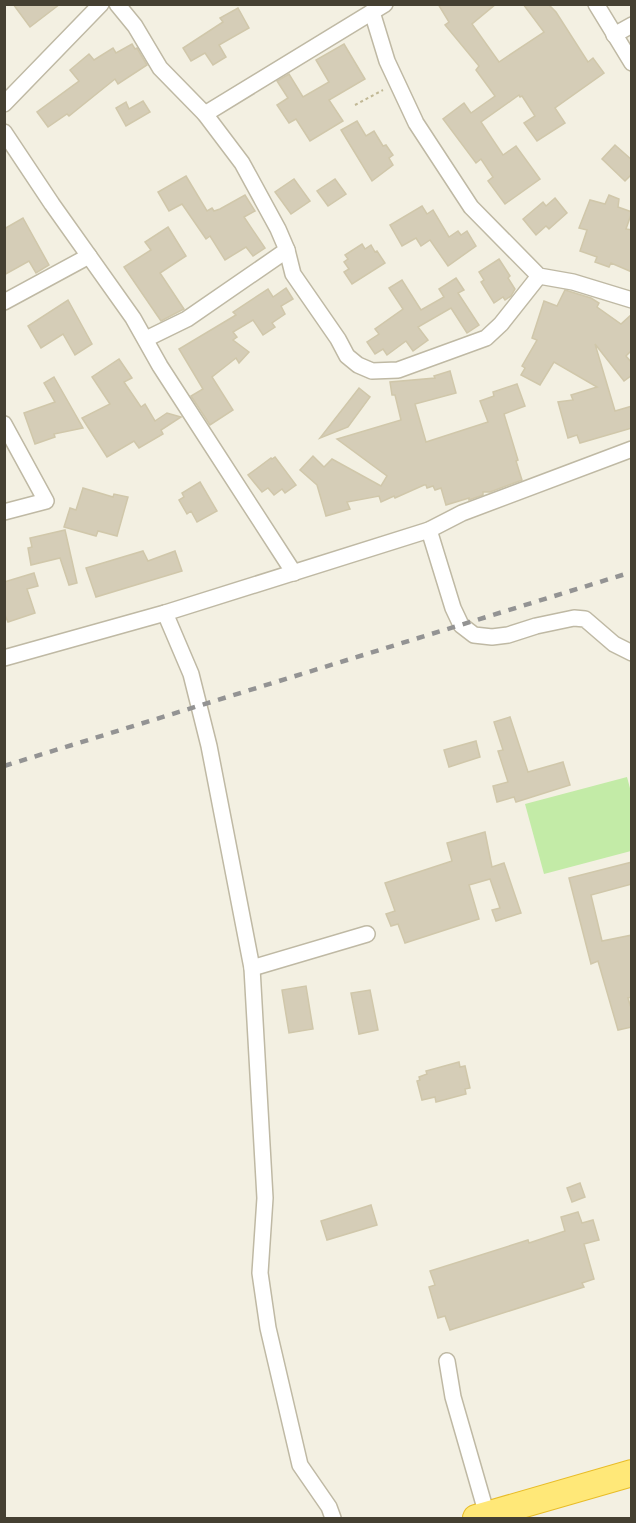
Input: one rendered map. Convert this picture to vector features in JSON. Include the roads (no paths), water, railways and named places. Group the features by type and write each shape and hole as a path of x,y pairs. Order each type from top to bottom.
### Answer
{"highway":[{"path":"481,1517 632,1473"}],"street":[{"path":"4,104 101,4"},
{"path":"117,4 135,26 160,68 205,114 242,163 287,250 293,274 338,339 347,356 358,365 372,371 398,370 486,338 501,324 539,276"},
{"path":"596,4 632,63"},
{"path":"205,114 379,8 387,61 396,84 416,123 471,207 539,276 573,282 632,300"},
{"path":"614,35 632,25"},
{"path":"4,132 146,339 160,366 294,573"},
{"path":"146,339 187,319 287,250"},
{"path":"4,302 89,256"},
{"path":"4,424 46,501 4,512"},
{"path":"4,658 165,614 429,530 462,513 632,449"},
{"path":"429,530 460,625 474,635 492,637 574,618 585,619 614,644 632,653"},
{"path":"165,614 191,674 209,746 252,968 265,1198 260,1273 268,1328 300,1465 333,1518"},
{"path":"252,968 367,934"},
{"path":"447,1361 453,1397 481,1517"}],"railway":[{"path":"4,766 632,572"}]}
